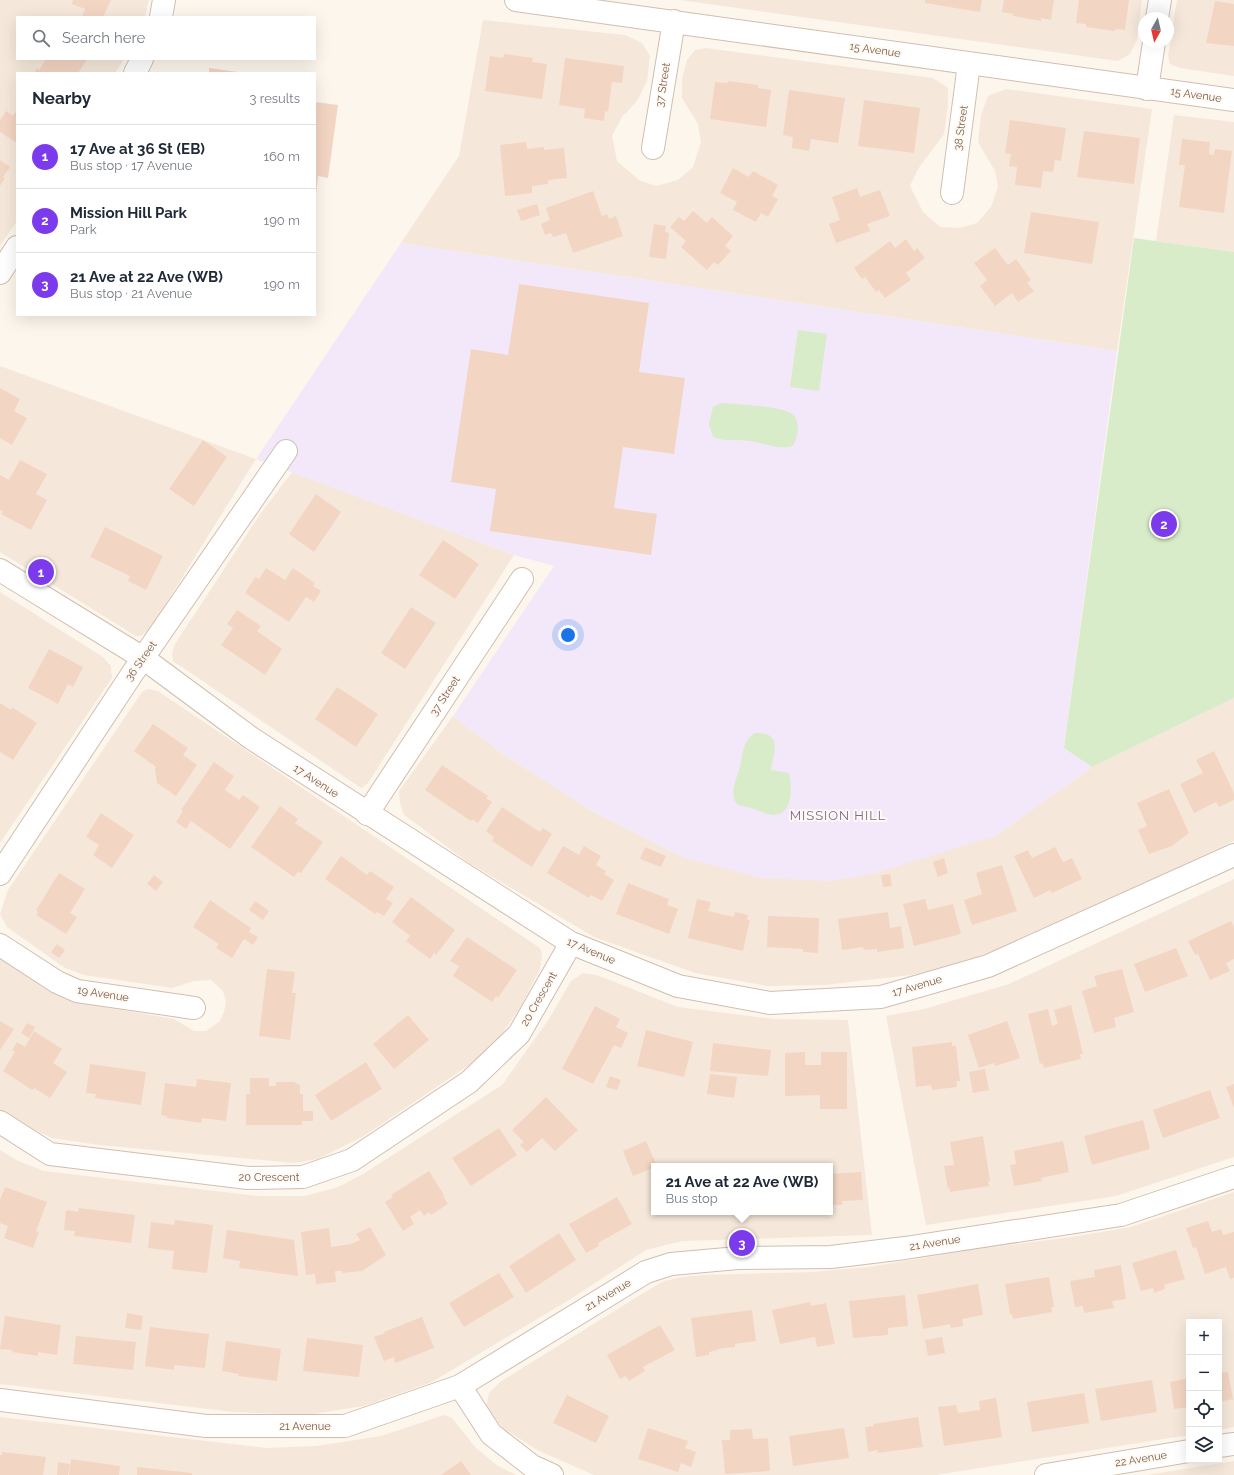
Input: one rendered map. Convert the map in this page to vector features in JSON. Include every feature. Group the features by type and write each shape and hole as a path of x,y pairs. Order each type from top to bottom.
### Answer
{"street":[{"path":"161,16 164,0"},
{"name":"15 Avenue","path":"516,0 1234,100"},
{"path":"1158,12 1160,0"},
{"name":"37 Street","path":"653,148 674,21"},
{"path":"1147,89 1153,48"},
{"path":"136,72 142,60"},
{"name":"38 Street","path":"952,193 970,64"},
{"path":"0,273 16,249"},
{"name":"36 Street","path":"0,874 143,658 286,451"},
{"name":"17 Avenue","path":"0,570 143,658 251,738 367,814 571,943 678,986 770,1003 881,997 988,966 1234,855"},
{"name":"37 Street","path":"367,814 522,579"},
{"name":"20 Crescent","path":"0,1122 50,1154 248,1178 302,1177 352,1160 469,1082 519,1034 571,943"},
{"name":"19 Avenue","path":"0,944 57,982 77,991 194,1008"},
{"name":"21 Avenue","path":"0,1400 206,1426 345,1426 460,1386 646,1272 671,1264 738,1258 831,1257 905,1248 1121,1215 1234,1178"},
{"path":"460,1386 491,1434 532,1466 552,1475"},
{"path":"1222,1446 1234,1444"},
{"name":"22 Avenue","path":"1046,1475 1186,1452"}],"shaded area":[{"path":"0,0 149,0 145,16 16,16 16,60 123,60 116,72 16,72 16,222 0,246"},
{"path":"680,0 1142,0 1140,12 1138,12 1137,40 1130,54 1118,61"},
{"path":"1177,0 1234,0 1234,76 1180,68 1170,64 1168,56 1169,48 1174,48 1174,19"},
{"path":"483,20 625,35 642,43 650,56 647,81 637,101 622,117 612,136 617,161 639,180 656,186 678,180 693,167 701,142 698,124 682,98 682,79 687,60 695,50 706,48 933,78 948,88 948,105 944,134 918,169 910,186 923,212 940,227 960,228 977,223 991,207 998,187 995,171 978,142 981,115 988,96 1006,89 1152,109 1117,351 401,243 459,156"},
{"path":"1174,115 1234,122 1234,252 1156,241"},
{"path":"401,243 1117,351 1064,748 1092,767 995,836 869,875 830,881 760,878 685,858 592,811 503,754 453,716 554,566 514,555 256,459"},
{"path":"0,366 256,459 150,629 141,636 136,636 0,552"},
{"path":"292,472 514,555 368,783 361,788 173,661 172,653 175,644 261,513"},
{"path":"0,592 103,657 111,666 112,678 0,843"},
{"path":"148,689 158,691 540,948 542,954 540,969 520,1008 499,1038 475,1061 364,1136 318,1159 294,1163 99,1145 52,1138 23,1125 0,1110 0,958 43,987 69,1001 174,1019 194,1031 206,1031 220,1021 224,1012 226,1002 223,991 211,980 194,981 172,988 84,975 65,968 7,927 0,914 8,890 142,692"},
{"path":"1234,698 1234,841 1015,943 953,965 911,975 825,985 768,986 695,973 594,937 469,863 404,815 400,803 399,791 453,716 503,754 592,811 685,858 995,836 1092,767"},
{"path":"1234,879 1234,1157 1116,1196 926,1225 886,1016 924,1009 1009,984"},
{"path":"583,973 597,975 678,1007 774,1019 848,1020 872,1235 682,1241 646,1250 569,1300 432,1382 364,1406 307,1415 233,1412 0,1384 0,1150 18,1161 44,1171 258,1196 305,1196 338,1187 363,1174 502,1085 549,1019 571,981"},
{"path":"1234,1192 1234,1427 1222,1429 1222,1319 1186,1319 1186,1435 936,1475 594,1475 537,1450 503,1428 486,1408 489,1393 500,1382 664,1281 682,1277 704,1275 811,1272 869,1267 965,1251 1078,1236 1131,1227"},
{"path":"444,1415 452,1418 476,1448 498,1466 516,1475 0,1475 0,1417 266,1448 317,1446 381,1436"},
{"path":"1234,1461 1234,1475 1147,1475 1222,1463"}],"green space":[{"path":"1134,238 1234,252 1234,698 1092,767 1064,748"},
{"path":"798,330 827,334 819,391 790,387"},
{"path":"721,403 760,406 782,410 789,413 796,419 798,427 793,446 776,447 750,441 713,437 709,424 713,407"},
{"path":"755,733 770,736 773,739 775,750 771,770 789,773 791,785 790,799 788,805 779,814 772,815 741,806 735,802 734,799 734,785 740,767 742,754 746,742"}],"building":[{"path":"73,0 111,0 103,16 82,16 85,9 72,4"},
{"path":"925,0 982,0 980,12 925,3"},
{"path":"1004,0 1054,0 1051,20 1041,18 1041,21 1013,16 1013,14 1002,12"},
{"path":"1079,0 1129,0 1125,30 1115,29 1115,31 1086,27 1086,24 1076,23"},
{"path":"1215,1 1234,4 1234,46 1206,43"},
{"path":"504,54 533,58 532,62 547,64 542,99 485,91 490,56 503,58"},
{"path":"565,58 624,66 622,83 612,82 608,112 605,111 604,121 584,118 585,109 559,105"},
{"path":"45,60 86,60 79,72 35,72 37,68 39,70"},
{"path":"209,68 238,72 209,72"},
{"path":"728,81 758,85 758,88 771,90 766,127 710,119 715,82 728,83"},
{"path":"789,90 845,98 838,143 811,139 809,151 792,148 793,137 783,135"},
{"path":"864,100 920,108 914,153 858,146"},
{"path":"316,102 338,105 328,178 318,176 316,195"},
{"path":"6,111 13,116 16,112 16,142 0,132 0,120"},
{"path":"1010,120 1066,128 1061,161 1055,160 1053,172 1043,171 1041,188 1015,185 1017,167 1009,166 1011,154 1005,153"},
{"path":"1084,131 1140,138 1134,184 1077,177"},
{"path":"1182,139 1210,142 1209,154 1214,155 1215,149 1232,151 1224,213 1179,207 1185,165 1179,165"},
{"path":"526,142 527,149 544,147 544,150 564,148 567,178 548,180 548,184 532,186 532,193 505,196 500,145"},
{"path":"0,160 10,167 3,177 5,178 0,186"},
{"path":"733,168 749,177 753,171 778,185 772,196 778,199 768,217 761,213 756,222 733,210 737,202 720,193"},
{"path":"857,188 860,197 880,190 890,216 867,224 870,231 836,243 829,224 840,220 832,197"},
{"path":"593,191 602,216 607,214 609,219 616,216 623,236 573,253 566,233 553,237 551,233 545,235 541,224 550,220 546,208"},
{"path":"537,204 540,215 521,221 517,210"},
{"path":"693,211 707,223 712,217 733,236 725,246 731,251 718,265 714,262 707,270 681,247 686,241 670,227 679,217 684,221"},
{"path":"1031,212 1099,222 1092,264 1024,253"},
{"path":"654,224 666,226 665,232 669,233 666,259 649,257"},
{"path":"906,239 914,251 917,248 925,258 906,273 911,280 885,298 879,290 876,292 865,277 862,279 854,268 890,241 895,248"},
{"path":"995,248 1008,265 1016,259 1031,280 1027,283 1034,291 1018,302 1012,293 995,306 980,286 987,280 974,263"},
{"path":"519,284 649,303 639,372 685,378 674,454 623,447 614,508 657,514 651,555 490,531 496,489 451,482 471,349 508,355"},
{"path":"0,388 20,399 14,411 27,418 12,445 0,438"},
{"path":"203,440 227,457 194,506 169,489"},
{"path":"20,460 47,474 36,494 47,500 31,530 1,514 3,511 0,510 0,475 9,480"},
{"path":"316,494 341,512 314,552 289,534"},
{"path":"105,527 163,556 146,590 128,581 130,576 90,557"},
{"path":"443,540 479,564 455,599 419,575"},
{"path":"266,568 285,580 293,568 315,583 313,586 321,591 314,602 306,597 289,622 245,593 255,577 259,579"},
{"path":"411,607 436,623 405,669 381,653"},
{"path":"237,610 261,626 257,631 282,649 265,675 221,645 233,628 227,624"},
{"path":"49,649 83,667 73,687 68,684 58,704 28,688"},
{"path":"337,687 378,714 356,747 315,719"},
{"path":"0,703 11,710 12,707 37,723 13,760 0,752"},
{"path":"153,724 188,748 183,755 197,765 176,796 157,783 156,767 134,751"},
{"path":"1214,751 1234,793 1234,800 1219,807 1216,802 1194,813 1180,784 1203,773 1196,760"},
{"path":"214,762 234,776 225,790 239,800 243,795 260,807 230,849 191,821 186,829 176,822 183,811 181,810"},
{"path":"442,765 488,796 486,798 492,802 478,823 472,819 471,821 425,790"},
{"path":"1169,789 1189,833 1172,846 1149,854 1138,830 1147,826 1137,803"},
{"path":"280,806 298,819 295,823 323,842 301,873 298,872 294,877 251,847"},
{"path":"502,807 540,832 543,828 552,834 532,867 492,841 494,837 486,831"},
{"path":"101,813 134,835 112,868 93,855 99,845 86,837"},
{"path":"563,846 579,855 584,846 601,856 596,865 606,871 604,874 614,880 602,901 591,895 589,898 547,873"},
{"path":"645,847 666,856 661,867 640,859"},
{"path":"1055,847 1063,862 1072,858 1082,879 1052,893 1050,890 1034,898 1014,856 1028,850 1032,858"},
{"path":"341,856 367,875 370,871 394,887 386,899 393,903 384,916 377,912 375,914 325,879"},
{"path":"944,858 948,873 938,877 933,862"},
{"path":"1002,865 1017,911 972,925 964,900 982,894 976,873"},
{"path":"59,873 85,889 70,913 77,917 66,934 36,915 38,912 36,910"},
{"path":"890,874 892,886 883,887 881,875"},
{"path":"154,875 163,882 156,891 147,884"},
{"path":"628,883 669,899 667,905 678,909 669,934 616,914"},
{"path":"411,897 455,930 436,955 434,953 430,959 406,941 410,936 392,922"},
{"path":"697,899 711,902 708,911 734,917 735,912 748,915 747,920 750,920 743,951 688,938"},
{"path":"925,899 928,910 953,904 961,934 914,946 903,904"},
{"path":"210,900 251,928 249,932 258,937 253,945 244,939 232,958 216,948 219,944 193,927"},
{"path":"255,901 269,911 263,920 249,910"},
{"path":"888,912 890,928 901,926 904,948 877,952 877,949 864,950 863,947 842,950 838,919"},
{"path":"768,916 819,918 818,953 803,952 803,949 767,947"},
{"path":"1231,921 1234,927 1234,959 1226,963 1230,971 1210,980 1198,954 1195,955 1188,941"},
{"path":"467,937 517,970 498,998 496,996 492,1002 453,976 459,966 450,961"},
{"path":"57,944 65,950 59,958 51,952"},
{"path":"1176,948 1188,976 1145,992 1134,964"},
{"path":"267,969 295,972 292,993 296,993 290,1040 259,1036"},
{"path":"1122,969 1134,1012 1114,1018 1116,1027 1094,1033 1082,991 1097,986 1094,976"},
{"path":"1071,1005 1083,1054 1080,1054 1081,1059 1044,1068 1042,1063 1040,1064 1028,1014 1048,1009 1052,1026 1058,1024 1054,1010"},
{"path":"595,1006 620,1019 616,1027 628,1033 621,1048 614,1045 593,1084 562,1069"},
{"path":"408,1015 429,1040 394,1069 373,1044"},
{"path":"0,1021 14,1029 0,1050"},
{"path":"1007,1021 1020,1058 995,1066 994,1063 979,1068 968,1035"},
{"path":"27,1023 35,1027 29,1038 21,1033"},
{"path":"646,1030 693,1042 684,1077 637,1066"},
{"path":"34,1031 62,1049 53,1063 67,1072 50,1098 34,1088 32,1090 3,1071 15,1052 12,1050 17,1042 25,1047"},
{"path":"952,1042 952,1046 956,1046 960,1081 956,1081 957,1087 932,1090 931,1085 916,1087 912,1047"},
{"path":"713,1043 771,1050 768,1076 710,1071"},
{"path":"805,1052 805,1065 821,1065 821,1052 847,1052 847,1109 820,1109 820,1095 785,1096 785,1053"},
{"path":"366,1062 382,1089 331,1121 315,1095"},
{"path":"90,1064 146,1072 141,1105 95,1098 96,1094 86,1093"},
{"path":"985,1069 989,1090 973,1093 969,1072"},
{"path":"710,1074 737,1077 734,1098 707,1094"},
{"path":"610,1076 621,1080 617,1090 606,1087"},
{"path":"250,1078 269,1078 269,1086 276,1086 276,1082 294,1082 300,1085 300,1094 303,1094 303,1111 313,1111 313,1121 302,1121 302,1125 246,1125 246,1094 250,1094"},
{"path":"197,1079 231,1083 226,1121 202,1118 201,1123 167,1118 167,1116 161,1115 165,1083 196,1087"},
{"path":"1234,1084 1234,1108 1226,1087"},
{"path":"1210,1090 1220,1118 1163,1138 1153,1110"},
{"path":"546,1097 578,1130 555,1151 542,1138 527,1152 520,1145 524,1142 512,1130"},
{"path":"1143,1120 1150,1149 1092,1165 1084,1136"},
{"path":"499,1128 517,1155 471,1186 452,1158"},
{"path":"983,1136 990,1181 988,1181 989,1186 950,1192 950,1188 948,1189 944,1166 954,1165 950,1142"},
{"path":"646,1141 656,1163 651,1163 651,1168 633,1176 623,1151"},
{"path":"1063,1141 1069,1172 1041,1178 1042,1181 1014,1186 1010,1165 1016,1164 1014,1151"},
{"path":"429,1171 448,1204 431,1215 429,1212 424,1216 420,1210 410,1217 414,1224 403,1231 385,1202 393,1197 391,1195"},
{"path":"861,1172 863,1200 842,1201 842,1205 833,1205 833,1174"},
{"path":"5,1187 47,1202 36,1231 39,1232 33,1248 4,1238 8,1226 0,1223 0,1200"},
{"path":"617,1197 632,1224 598,1243 599,1246 586,1253 569,1224"},
{"path":"79,1208 135,1215 131,1243 74,1236 75,1231 64,1230 66,1210 78,1212"},
{"path":"175,1220 213,1225 207,1273 172,1269 174,1251 148,1248 151,1222 174,1225"},
{"path":"1208,1221 1212,1232 1221,1229 1223,1235 1234,1232 1234,1278 1230,1279 1226,1267 1205,1274 1196,1247 1193,1248 1186,1228"},
{"path":"370,1227 386,1255 362,1271 342,1273 342,1271 335,1271 336,1282 316,1284 315,1274 306,1275 301,1232 329,1228 331,1247 351,1244 360,1240 356,1234"},
{"path":"227,1230 294,1240 298,1276 239,1268 240,1261 223,1258"},
{"path":"559,1233 576,1260 526,1293 509,1266"},
{"path":"1176,1250 1185,1279 1164,1285 1165,1289 1154,1293 1153,1288 1141,1291 1132,1263"},
{"path":"1121,1265 1126,1299 1112,1301 1114,1308 1084,1313 1083,1306 1075,1307 1070,1281 1095,1277 1094,1270"},
{"path":"499,1273 514,1297 464,1327 449,1303"},
{"path":"1049,1277 1054,1307 1051,1307 1052,1312 1013,1319 1012,1314 1010,1314 1005,1284"},
{"path":"978,1284 983,1315 962,1319 963,1326 951,1328 950,1324 923,1329 917,1295"},
{"path":"905,1295 908,1326 888,1328 888,1335 853,1338 849,1301"},
{"path":"810,1302 811,1306 826,1303 835,1344 817,1347 815,1337 780,1344 772,1310"},
{"path":"752,1310 756,1341 735,1344 735,1347 717,1349 718,1350 709,1352 709,1355 696,1357 691,1318"},
{"path":"127,1313 143,1316 141,1330 125,1328"},
{"path":"5,1316 61,1325 57,1355 38,1352 38,1356 12,1352 13,1350 0,1349"},
{"path":"422,1317 434,1348 395,1363 394,1357 384,1361 374,1337"},
{"path":"660,1325 675,1350 643,1367 645,1371 629,1381 626,1376 620,1379 607,1355"},
{"path":"150,1327 209,1334 205,1368 174,1365 174,1370 145,1366"},
{"path":"76,1336 136,1342 133,1370 73,1364"},
{"path":"942,1337 945,1353 928,1356 925,1340"},
{"path":"307,1338 363,1345 359,1377 303,1371"},
{"path":"226,1341 281,1349 277,1381 238,1376 239,1374 222,1371"},
{"path":"1228,1372 1233,1399 1222,1401 1222,1391 1222,1373"},
{"path":"1186,1379 1186,1407 1174,1409 1170,1382"},
{"path":"1152,1380 1157,1412 1101,1421 1095,1389"},
{"path":"1084,1393 1089,1423 1032,1432 1027,1402"},
{"path":"567,1395 609,1416 596,1443 553,1423"},
{"path":"996,1398 1002,1437 944,1446 938,1407 956,1405 958,1413 980,1410 979,1401"},
{"path":"918,1417 923,1447 878,1453 877,1450 868,1452 865,1427 874,1426 873,1424"},
{"path":"648,1428 688,1441 685,1448 696,1452 691,1467 681,1463 678,1472 638,1459"},
{"path":"844,1428 849,1458 793,1466 789,1436"},
{"path":"752,1429 753,1439 768,1438 770,1471 725,1474 722,1440 730,1440 730,1430"},
{"path":"2,1452 46,1457 43,1475 0,1475 0,1455 2,1455"},
{"path":"71,1459 120,1466 119,1475 69,1475"},
{"path":"461,1461 471,1475 441,1475"},
{"path":"58,1462 70,1464 68,1475 57,1475"},
{"path":"137,1467 192,1473 192,1475 137,1475"}],"place":[{"name":"Mission Hill Park","path":"1164,524"},
{"name":"17 Ave at 36 St (EB)","path":"41,572"},
{"name":"21 Ave at 22 Ave (WB)","path":"742,1243"}],"district":[{"name":"MISSION HILL","path":"838,815"}]}
